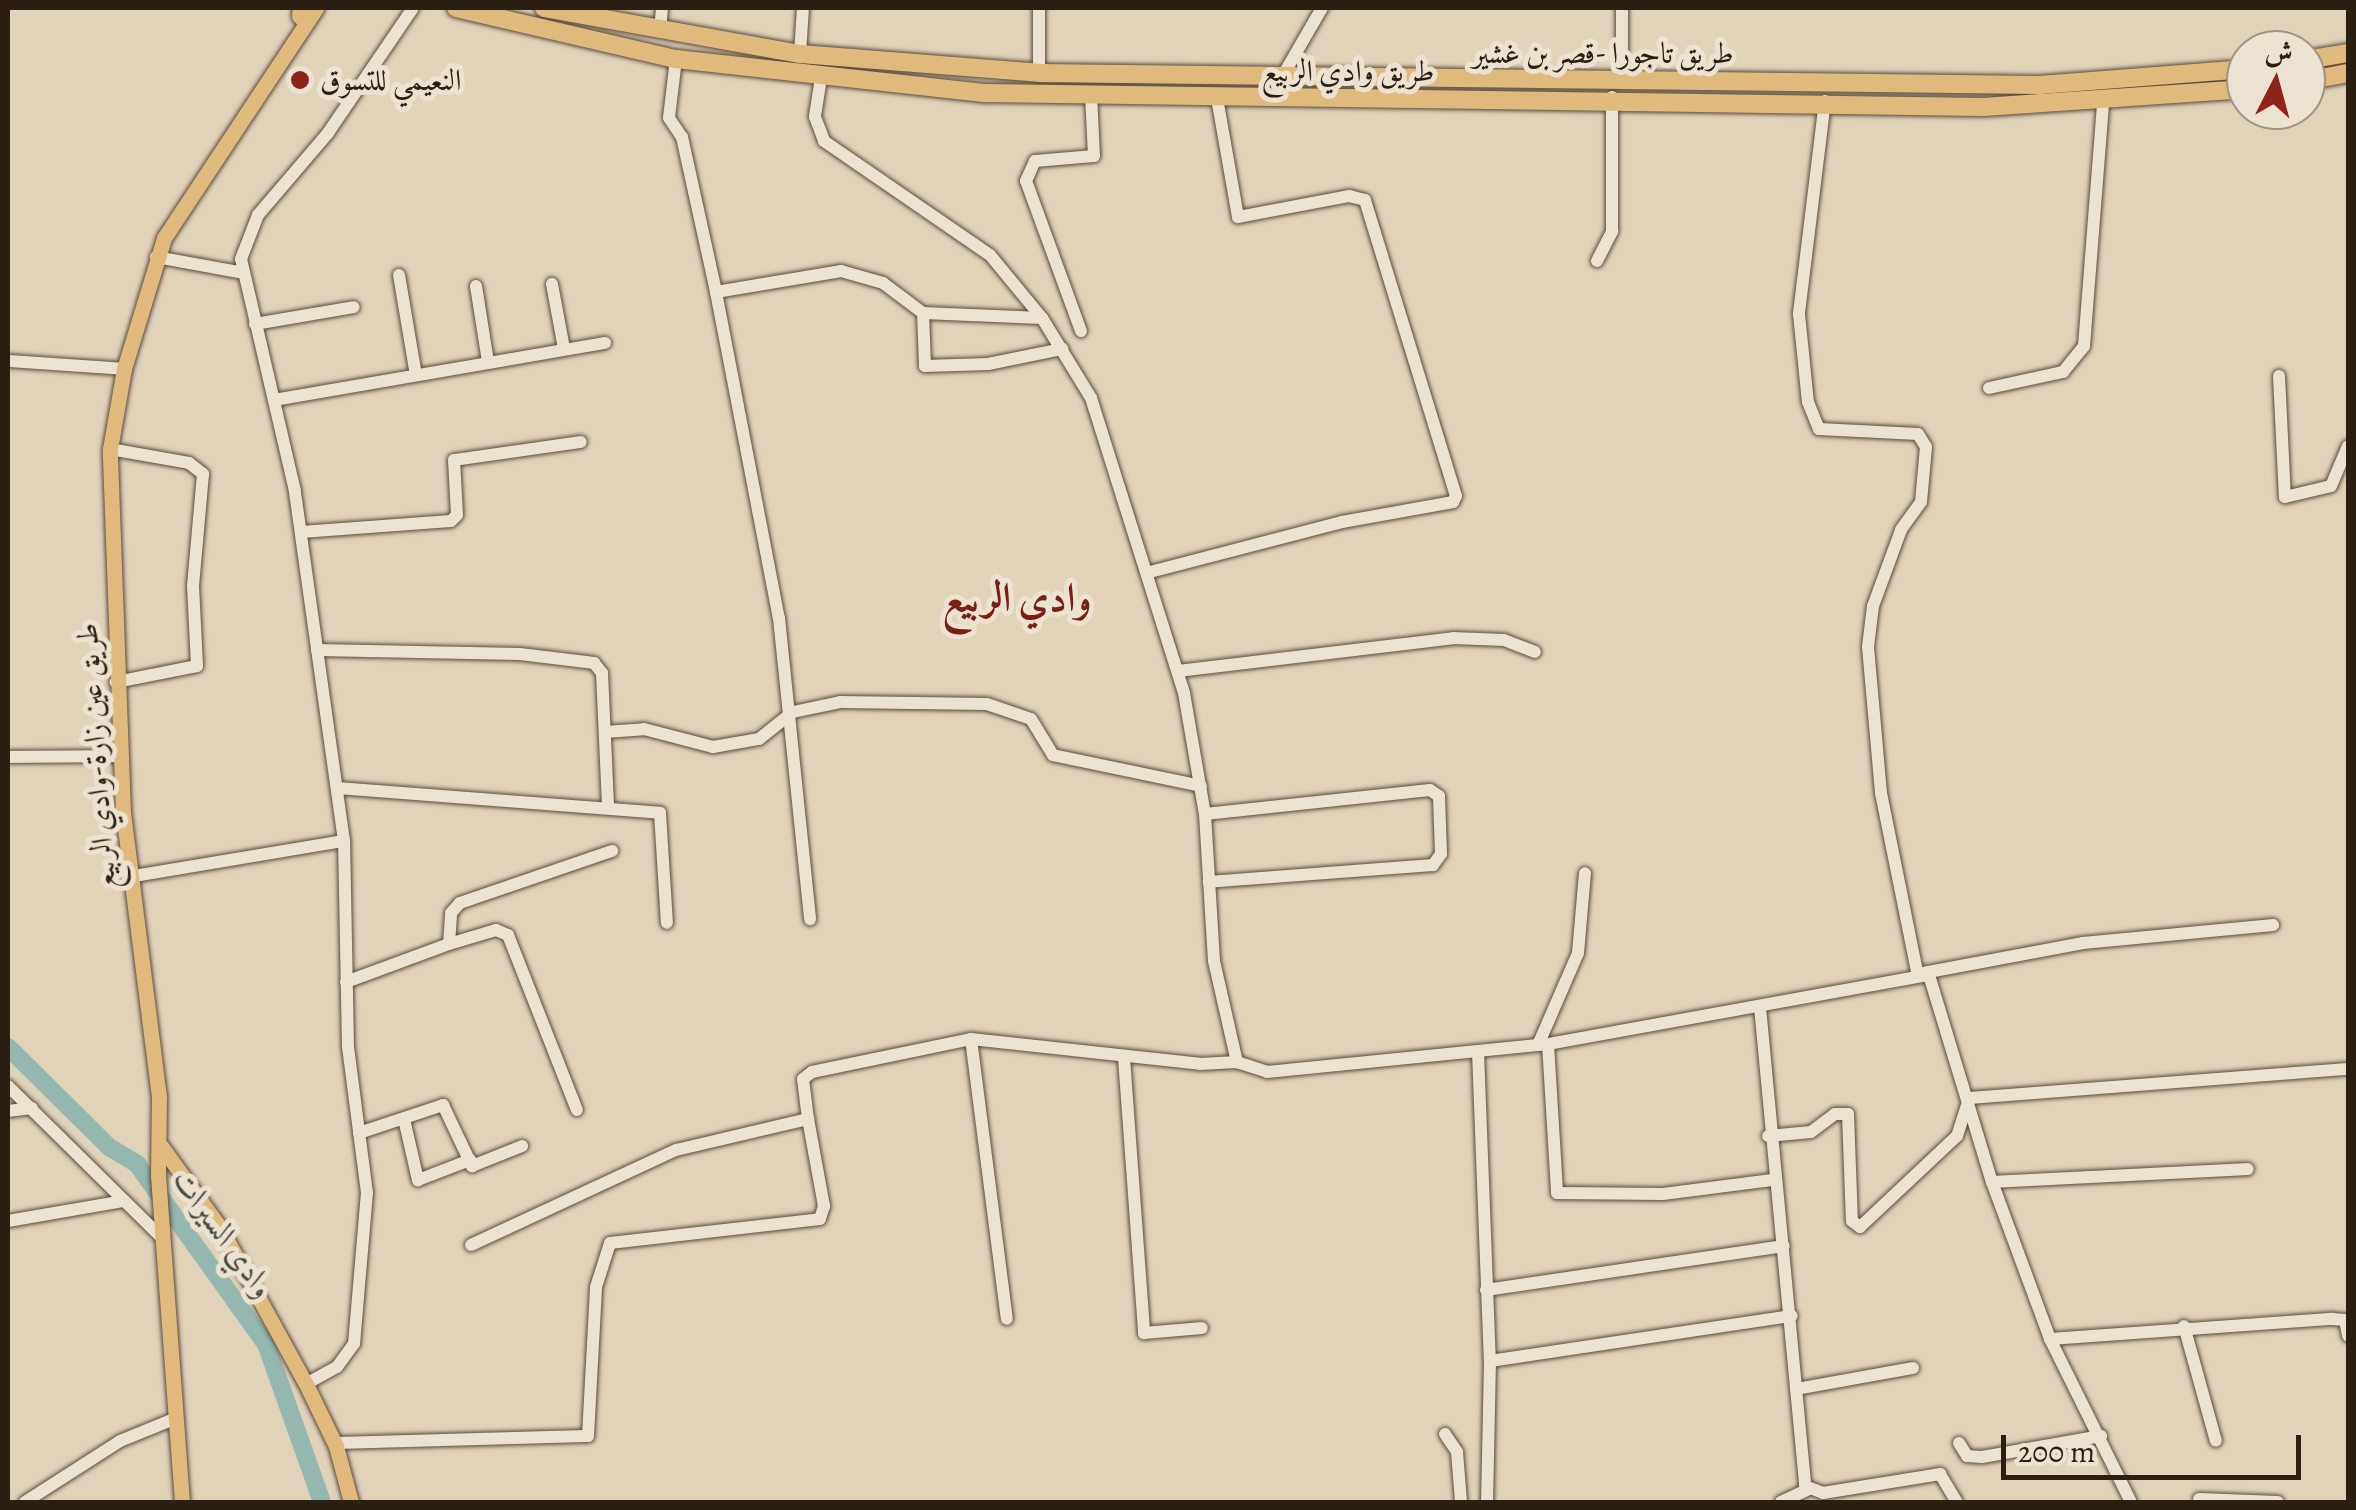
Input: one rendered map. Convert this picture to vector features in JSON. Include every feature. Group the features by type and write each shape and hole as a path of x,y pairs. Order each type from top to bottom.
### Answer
{"highway":[{"name":"طريق وادي الربيع","path":"456,8 676,58 820,78 1091,95 1218,98 1617,89 1826,102 2103,102 2226,91"},
{"name":"طريق تاجورا -قصر بن غشير","path":"544,8 800,54 1039,73 1617,89 2100,84 2226,71"}],"main road":[{"name":"طريق عين زارة-وادي الربيع","path":"182,1502 158,1176 161,1146 128,876 116,682 110,449 124,370 156,257 181,206 286,48 306,10"},
{"path":"161,1146 221,1228 306,1384 334,1442 351,1502"}],"street":[{"path":"306,1384 337,1367 360,1322 367,1193 346,982 344,841 301,532 244,272 246,234 328,133 413,8"},
{"path":"660,31 662,8"},
{"path":"800,54 803,8"},
{"path":"1039,8 1039,73"},
{"path":"1282,77 1322,8"},
{"path":"1596,261 1612,231 1622,8"},
{"path":"676,58 669,118 682,137 716,292 793,712 810,919"},
{"path":"820,78 816,118 824,141 990,256 1042,318 1104,431 1178,672 1205,814 1214,961 1237,1062"},
{"path":"1081,331 1026,181 1035,161 1094,156 1091,95"},
{"path":"1150,572 1342,522 1453,502 1456,496 1365,200 1349,196 1238,218 1218,98"},
{"path":"1826,102 1799,314 1808,402 1819,429 1918,434 1926,447 1920,502 1901,530 1873,606 1868,647 1881,793 1920,972 1940,996 1992,1182 2050,1339 2132,1502"},
{"path":"1989,388 2063,372 2084,346 2103,102"},
{"path":"156,257 244,272"},
{"path":"716,292 841,270 883,282 922,313 1042,318"},
{"path":"399,275 416,375"},
{"path":"552,284 564,349"},
{"path":"476,286 488,362"},
{"path":"255,324 354,307"},
{"path":"922,313 925,366 988,364 1062,349"},
{"path":"274,400 605,343"},
{"path":"8,362 124,370"},
{"path":"2279,376 2285,497 2332,486 2348,446"},
{"path":"301,532 451,521 457,515 454,460 581,442"},
{"path":"110,449 189,463 204,474 194,570 196,666 116,682"},
{"path":"1178,672 1453,638 1504,640 1535,652"},
{"path":"317,650 503,653 594,663 602,672 608,806"},
{"path":"605,732 644,730 670,740 730,746 759,739 793,712 869,700 986,704 1030,720 1053,756 1201,786"},
{"path":"8,757 120,756"},
{"path":"336,788 660,813 667,922"},
{"path":"1205,814 1430,790 1439,796 1442,854 1433,865 1209,882"},
{"path":"128,876 344,841"},
{"path":"450,944 450,913 460,903 612,852"},
{"path":"1585,873 1578,953 1543,1044 1557,1194 1663,1194 1772,1180"},
{"path":"334,1442 588,1436 588,1359 596,1288 610,1243 820,1219 824,1206 808,1119 806,1074 971,1039 1124,1058 1237,1062 1267,1072 1478,1052 1760,1007 1920,972 2083,943 2273,925"},
{"path":"346,982 496,930 508,935 577,1110"},
{"path":"1760,1007 1772,1180 1792,1316 1807,1490"},
{"path":"971,1039 1007,1319"},
{"path":"1478,1052 1490,1361 1486,1502"},
{"path":"1124,1058 1144,1334 1202,1328"},
{"path":"1969,1098 2348,1069"},
{"path":"8,1086 162,1238"},
{"path":"1768,1136 1810,1132 1835,1114 1848,1114 1852,1221 1868,1226 1934,1152 1958,1136 1969,1098"},
{"path":"359,1133 449,1105 470,1160 480,1165 522,1146"},
{"path":"8,1111 32,1108"},
{"path":"404,1119 418,1180 470,1160"},
{"path":"471,1245 676,1150 808,1119"},
{"path":"1992,1182 2248,1169"},
{"path":"8,1220 124,1200"},
{"path":"1486,1290 1784,1246"},
{"path":"1490,1361 1792,1316"},
{"path":"2050,1339 2184,1326 2347,1320 2348,1336"},
{"path":"2184,1326 2216,1441"},
{"path":"1796,1390 1913,1368"},
{"path":"25,1502 120,1442 174,1419"},
{"path":"1445,1434 1457,1452 1461,1502"},
{"path":"1959,1443 1967,1456 1982,1457 2101,1436"},
{"path":"1781,1502 1807,1490 1823,1493 1934,1474 1949,1481 1957,1502"},
{"path":"2199,1499 2278,1502"}],"waterway":[{"name":"وادي السيرات","path":"8,1047 109,1147 137,1164 266,1344 322,1502"}],"place":[{"name":"النعيمي للتسوق","path":"300,80"}],"district":[{"name":"وادي الربيع","path":"1017,598"}]}
